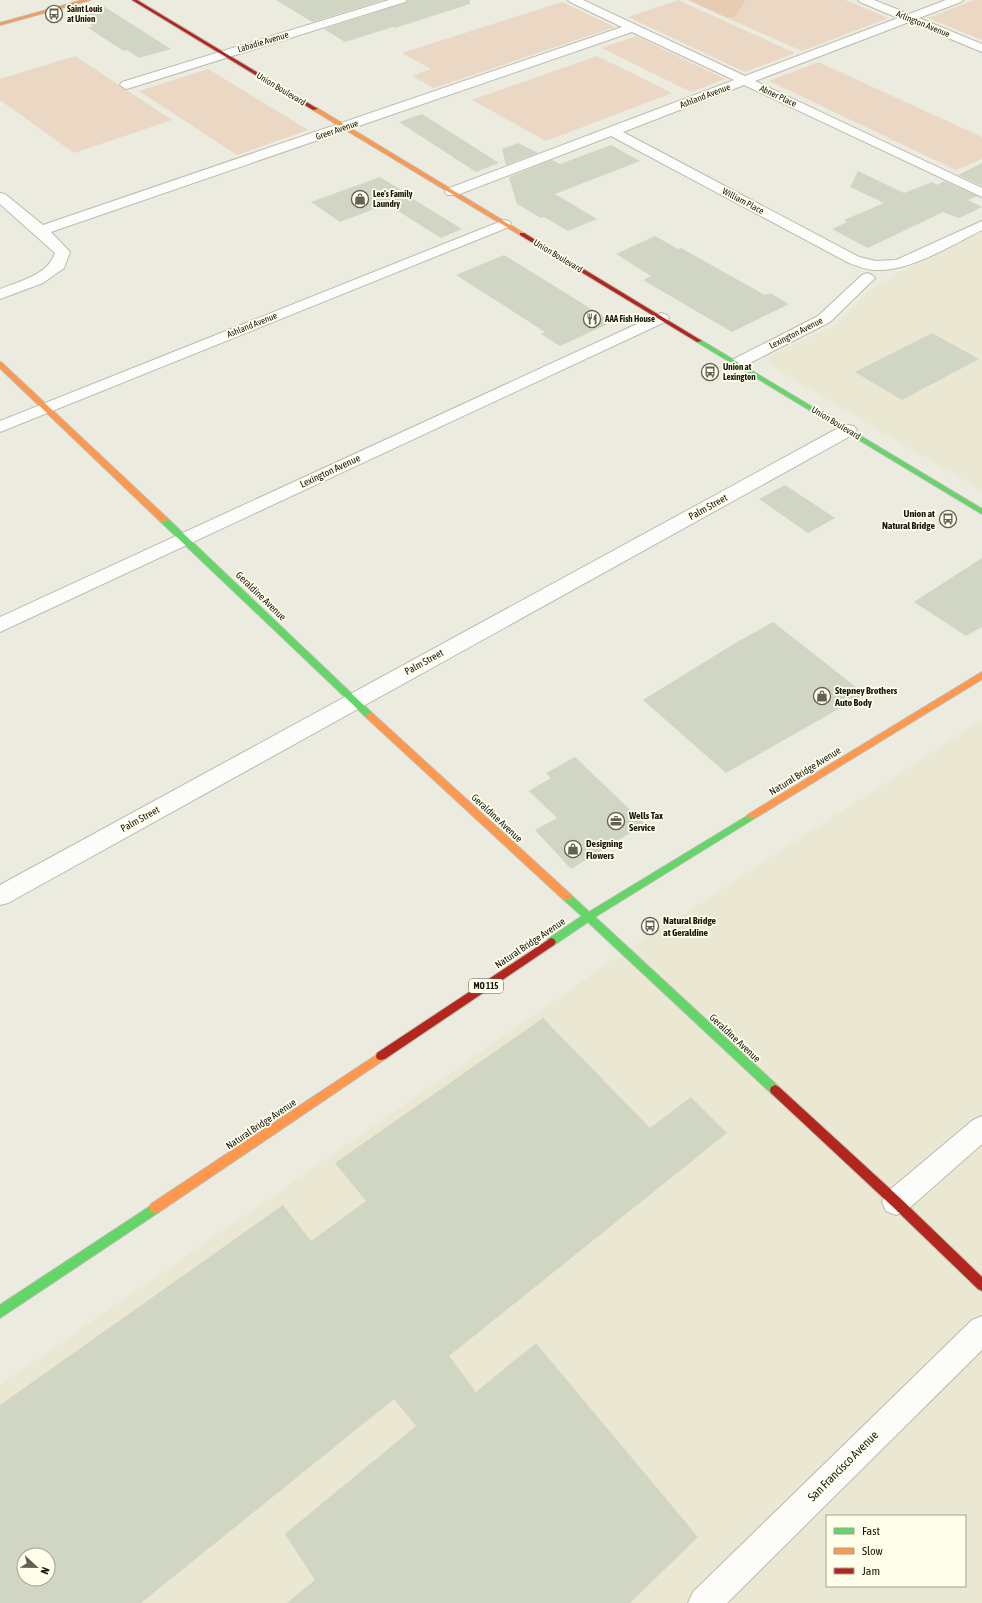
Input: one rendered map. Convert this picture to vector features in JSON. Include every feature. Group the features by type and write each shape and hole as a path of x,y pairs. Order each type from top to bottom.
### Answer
{"main road":[{"path":"0,24 88,0"},
{"name":"Union Boulevard","path":"134,0 982,512"},
{"name":"Geraldine Avenue","path":"0,364 354,700 896,1202 982,1286"},
{"name":"Natural Bridge Avenue","path":"0,1312 588,917 982,675"}],"street":[{"name":"Labadie Avenue","path":"126,84 401,0"},
{"name":"Abner Place","path":"574,0 746,80 982,193"},
{"name":"Arlington Avenue","path":"864,0 982,48"},
{"name":"Ashland Avenue","path":"452,192 957,0"},
{"name":"Greer Avenue","path":"42,231 632,28"},
{"name":"William Place","path":"613,132 854,260 871,272"},
{"path":"0,197 42,231 63,252 59,266 38,280 0,294"},
{"name":"Ashland Avenue","path":"0,427 504,224"},
{"path":"871,272 899,264 982,225"},
{"name":"Lexington Avenue","path":"736,364 824,319 871,272"},
{"name":"Lexington Avenue","path":"0,625 661,318"},
{"name":"Palm Street","path":"0,896 354,700 848,430"},
{"path":"896,1202 982,1128"},
{"name":"San Francisco Avenue","path":"704,1603 982,1330"}],"shaded area":[{"path":"678,0 795,53 745,72 628,17"},
{"path":"688,0 746,0 735,17 727,18"},
{"path":"746,0 845,0 888,18 802,51 727,18 735,17"},
{"path":"974,0 982,0 982,40 928,18"},
{"path":"562,2 615,27 434,88 412,76 431,69 402,53"},
{"path":"636,36 725,79 691,92 602,48"},
{"path":"75,56 172,120 74,153 0,100 0,79"},
{"path":"597,56 672,93 546,141 472,100"},
{"path":"818,62 982,137 982,159 956,170 769,81"},
{"path":"208,69 308,130 237,155 139,91"},
{"path":"982,231 982,491 768,364 767,360 772,355 838,324 869,291 897,273"},
{"path":"982,720 982,1603 0,1603 0,1385 613,960"}],"building":[{"path":"276,0 384,0 312,22"},
{"path":"408,0 470,0 470,4 345,42 324,29 405,3"},
{"path":"100,4 171,49 139,58 127,50 124,51 88,28 93,26 71,12"},
{"path":"422,114 499,163 476,172 399,122"},
{"path":"518,143 538,153 506,165 502,149"},
{"path":"611,145 640,161 555,194 597,219 568,231 517,204 509,177 552,160 560,164"},
{"path":"982,163 982,186 958,175"},
{"path":"858,171 904,193 932,182 937,185 944,181 977,196 968,200 982,207 959,218 943,212 868,248 832,229 847,222 844,220 884,203 850,187"},
{"name":"Lee's Family Laundry","path":"380,177 462,229 441,238 387,204 340,222 311,202"},
{"path":"655,236 678,249 681,248 765,295 770,293 789,304 732,332 643,280 651,276 616,254"},
{"path":"504,255 612,322 560,346 541,334 545,332 456,275"},
{"path":"932,333 979,359 902,400 855,372"},
{"path":"785,485 835,518 808,533 759,499"},
{"path":"982,558 982,627 966,636 914,602"},
{"path":"773,622 865,694 726,773 643,700 732,645"},
{"path":"575,757 645,824 571,869 535,830 557,818 529,791 551,778 546,773"},
{"path":"543,1018 650,1128 691,1097 727,1133 449,1356 476,1392 536,1343 698,1537 630,1603 287,1603 315,1580 285,1534 416,1426 394,1399 141,1603 0,1603 0,1405 283,1205 311,1241 366,1201 335,1163"}],"traffic: fast":[{"path":"699,341 982,512"},
{"path":"164,520 370,716"},
{"path":"551,942 588,917 752,816"},
{"path":"567,897 775,1090"},
{"path":"0,1312 155,1208"}],"traffic: slow":[{"path":"0,24 88,0"},
{"path":"315,109 522,234"},
{"path":"0,364 164,520"},
{"path":"752,816 982,675"},
{"path":"370,716 567,897"},
{"path":"155,1208 381,1056"}],"traffic: jam":[{"path":"134,0 315,109"},
{"path":"522,234 699,341"},
{"path":"381,1056 551,942"},
{"path":"775,1090 896,1202 982,1285"}],"place":[{"name":"Saint Louis at Union","path":"54,14"},
{"name":"Lee's Family Laundry","path":"360,199"},
{"name":"AAA Fish House","path":"592,319"},
{"name":"Union at Lexington","path":"710,372"},
{"name":"Union at Natural Bridge","path":"948,519"},
{"name":"Stepney Brothers Auto Body","path":"822,696"},
{"name":"Wells Tax Service","path":"616,821"},
{"name":"Designing Flowers","path":"573,849"},
{"name":"Natural Bridge at Geraldine","path":"650,926"}]}
